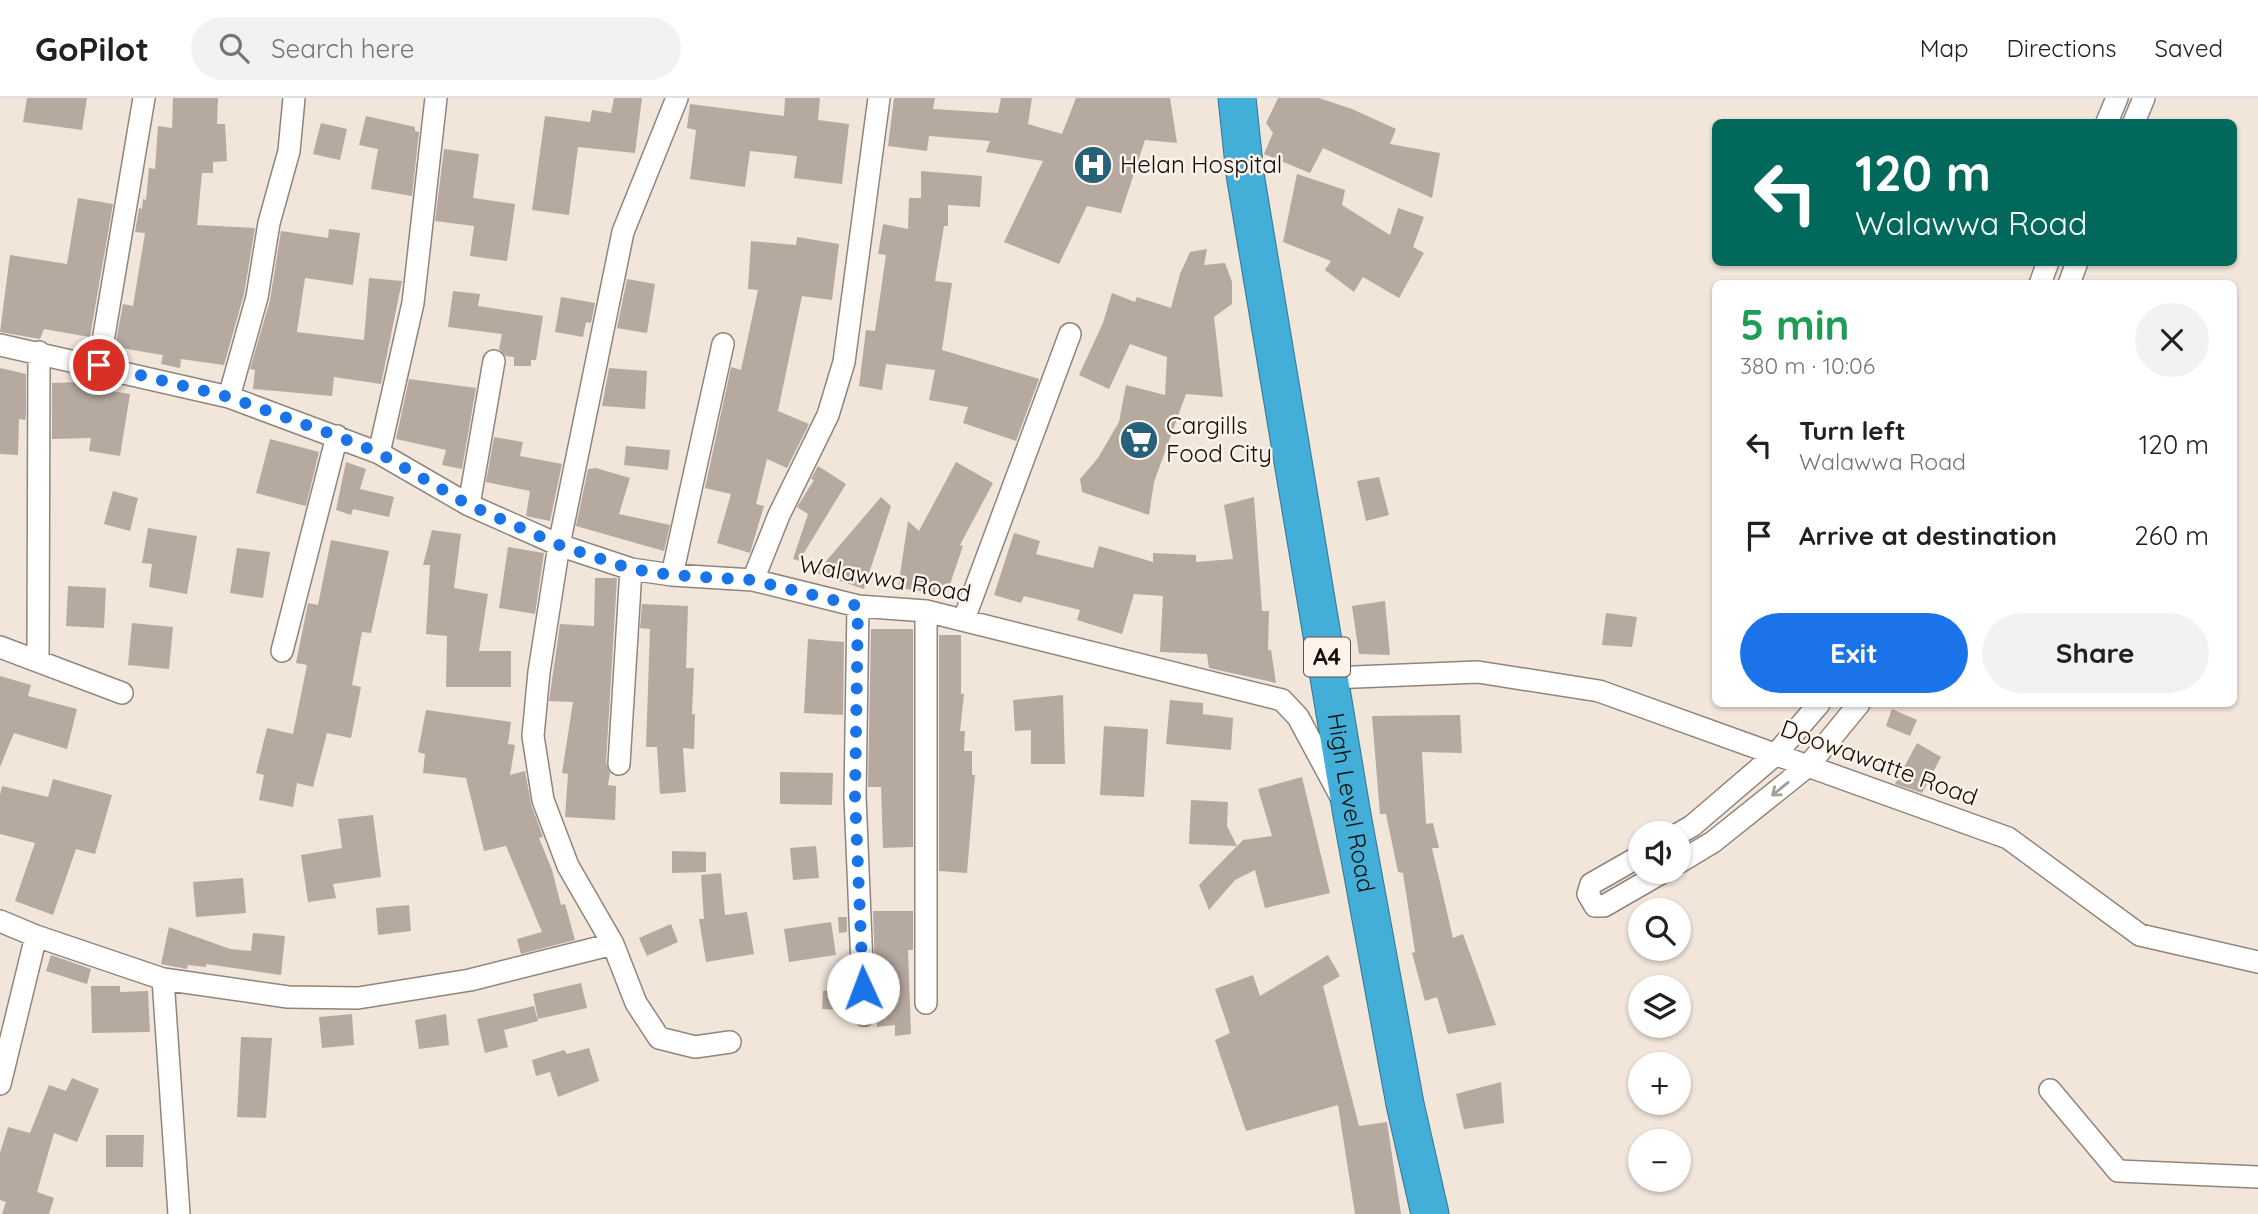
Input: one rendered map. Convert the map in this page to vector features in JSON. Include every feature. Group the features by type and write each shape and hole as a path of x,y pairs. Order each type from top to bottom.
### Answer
{"highway":[{"name":"High Level Road","path":"1237,98 1245,174 1352,815 1405,1104 1430,1214"}],"street":[{"path":"99,365 144,98"},
{"path":"229,397 257,297 269,223 289,151 294,98"},
{"path":"379,453 413,303 436,98"},
{"path":"677,98 623,232 559,545 539,672 533,736 543,800 564,855 613,944 636,1003 659,1038 695,1046 730,1042"},
{"path":"752,580 779,515 828,415 844,362 879,98"},
{"path":"2108,119 2117,98"},
{"path":"2135,119 2144,98"},
{"path":"964,619 1070,334"},
{"path":"672,575 723,344"},
{"name":"Walawwa Road","path":"0,345 99,365 229,397 379,453 469,505 559,545 631,569 672,575 752,580 858,606 926,611 1282,700 1298,717 1352,815"},
{"path":"38,661 39,352"},
{"path":"469,505 494,361"},
{"path":"282,652 337,436"},
{"path":"618,764 631,569"},
{"path":"858,606 855,796 864,1015"},
{"path":"926,611 926,1003"},
{"path":"0,647 122,693"},
{"name":"Doowawatte Road","path":"1330,678 1478,672 1598,691 2008,838 2140,935 2258,962"},
{"path":"1691,827 1776,754 1816,707"},
{"path":"1691,855 1713,842 1808,766 1857,707"},
{"path":"1628,863 1591,884 1588,894 1595,906 1604,906 1642,884"},
{"path":"0,921 163,979 288,997 358,998 470,979 613,944"},
{"path":"0,1084 36,936"},
{"path":"163,979 179,1214"},
{"path":"2050,1090 2118,1171 2258,1177"}],"building":[{"path":"27,98 87,98 82,130 23,122"},
{"path":"173,98 218,98 217,124 225,124 227,161 213,162 213,173 202,173 197,225 255,228 244,294 224,365 181,359 180,368 161,364 163,355 115,347 123,304 133,306 145,233 135,232 139,208 142,209 143,199 146,200 149,168 155,169 158,126 172,128"},
{"path":"614,98 642,98 635,153 578,147 569,215 532,210 545,116 590,122 592,110 611,113"},
{"path":"785,98 820,98 818,120 849,124 842,184 794,178 797,156 750,151 745,187 690,179 696,130 687,128 690,104 784,116"},
{"path":"894,98 935,98 933,109 998,113 1001,98 1032,98 1028,124 1062,134 1076,98 1170,98 1177,143 1145,140 1121,213 1087,206 1059,264 1004,242 1043,161 986,152 990,141 929,136 927,151 888,146"},
{"path":"1278,98 1319,98 1352,109 1396,129 1390,144 1440,153 1432,198 1323,148 1310,173 1264,154 1273,133 1266,123"},
{"path":"366,116 415,127 415,131 419,132 412,196 371,189 378,149 359,145"},
{"path":"321,123 347,129 340,160 313,154"},
{"path":"444,149 479,154 473,198 515,204 507,261 470,256 474,226 435,221"},
{"path":"921,171 982,176 980,207 948,205 948,226 944,226 935,281 952,283 942,350 1039,379 1016,441 963,423 968,407 929,400 935,370 886,364 882,390 859,386 866,330 875,331 886,255 878,254 883,224 908,229 909,198 921,198"},
{"path":"1297,174 1345,190 1342,205 1390,235 1398,208 1424,217 1413,247 1424,253 1399,298 1363,277 1354,292 1325,270 1331,261 1283,242"},
{"path":"78,198 113,204 90,337 44,329 40,339 0,332 10,255 67,264"},
{"path":"329,229 360,233 353,285 305,278 297,332 364,340 369,278 402,281 381,384 334,377 332,396 253,389 255,370 250,369 270,300 281,231 328,238"},
{"path":"797,237 839,244 832,300 802,296 778,411 809,424 787,468 767,459 756,504 764,506 750,553 717,543 731,494 705,488 731,367 741,370 758,290 748,289 751,241 796,245"},
{"path":"1207,249 1204,265 1225,263 1232,282 1232,304 1214,317 1223,397 1186,394 1154,482 1149,515 1082,492 1080,479 1098,458 1119,422 1126,385 1165,395 1167,357 1130,344 1109,389 1079,375 1103,323 1112,293 1135,302 1137,297 1171,308 1180,274 1190,252"},
{"path":"627,279 655,284 647,333 617,328"},
{"path":"453,291 480,294 478,306 543,316 536,360 531,360 531,366 514,366 514,357 506,356 499,349 502,334 448,327"},
{"path":"561,297 595,303 591,323 586,322 583,337 555,332"},
{"path":"0,368 26,374 26,415 25,420 19,419 18,455 0,454"},
{"path":"609,368 647,371 645,409 602,406"},
{"path":"409,379 476,388 462,469 442,465 446,450 396,439"},
{"path":"81,382 81,386 130,394 120,456 89,451 91,438 52,439 52,383"},
{"path":"494,437 523,442 520,456 562,464 550,521 526,516 530,491 486,482"},
{"path":"270,439 319,452 306,506 256,493"},
{"path":"626,446 670,450 668,470 624,465"},
{"path":"346,462 366,469 360,489 394,497 389,517 353,509 351,515 336,510"},
{"path":"956,462 993,483 960,545 963,546 949,587 936,583 935,593 898,588 908,521 919,531"},
{"path":"818,466 846,484 799,561 793,559 808,514 797,507 814,480 811,479"},
{"path":"596,468 630,478 619,514 670,525 664,551 576,526 588,469"},
{"path":"1379,477 1389,515 1366,521 1357,481"},
{"path":"113,491 138,498 130,531 104,524"},
{"path":"881,497 891,506 864,589 816,573"},
{"path":"1254,497 1262,611 1269,611 1268,650 1271,650 1276,683 1209,668 1207,654 1160,652 1163,596 1134,594 1122,634 1077,620 1080,610 1024,596 1021,603 994,595 1014,533 1040,541 1036,554 1093,568 1099,546 1153,562 1153,553 1196,555 1196,562 1233,559 1224,505"},
{"path":"148,528 197,536 187,594 149,587 152,564 142,563"},
{"path":"432,530 461,534 454,588 488,594 479,651 511,651 511,687 446,687 447,636 426,634 430,565 423,565"},
{"path":"331,540 389,551 371,633 362,632 352,685 361,687 351,738 327,733 313,787 297,783 293,807 259,800 264,775 256,773 267,728 293,734 307,665 296,663 308,603 318,605"},
{"path":"508,547 544,553 535,614 499,608"},
{"path":"237,548 270,552 263,598 230,593"},
{"path":"595,578 617,578 606,763 610,773 608,785 616,786 615,820 565,817 568,774 562,773 573,702 549,701 560,624 594,626"},
{"path":"68,586 106,588 104,628 66,626"},
{"path":"1385,601 1390,655 1359,654 1352,606"},
{"path":"642,604 688,606 686,668 694,668 692,714 695,714 694,749 683,748 686,792 660,794 657,747 646,747 650,629 640,628"},
{"path":"1606,613 1637,617 1632,647 1602,645"},
{"path":"132,623 173,627 169,669 128,665"},
{"path":"871,629 913,629 913,847 883,848 881,787 868,787"},
{"path":"939,635 961,635 961,694 964,694 960,731 965,731 964,751 972,751 972,775 975,775 967,873 939,871"},
{"path":"808,639 844,642 843,715 804,713"},
{"path":"0,676 31,685 28,696 77,709 67,749 14,733 0,767"},
{"path":"1063,695 1065,764 1031,764 1031,730 1015,731 1013,700"},
{"path":"1170,700 1203,703 1203,714 1233,718 1231,750 1166,744"},
{"path":"1892,709 1917,720 1910,736 1886,726"},
{"path":"426,710 511,722 508,744 515,745 510,775 525,771 531,804 543,837 539,838 552,870 561,905 565,904 575,940 521,954 517,939 542,932 506,846 484,851 466,778 423,773 425,754 418,752"},
{"path":"1460,715 1462,753 1422,752 1426,824 1433,823 1439,848 1432,848 1453,938 1463,934 1496,1025 1448,1034 1437,997 1425,1001 1412,953 1415,952 1403,873 1398,872 1386,814 1380,814 1372,716"},
{"path":"1104,726 1148,729 1144,797 1100,795"},
{"path":"1917,743 1941,757 1922,793 1895,784"},
{"path":"780,772 833,773 832,805 780,804"},
{"path":"1302,777 1330,893 1265,908 1255,870 1235,880 1209,910 1199,885 1243,840 1272,836 1258,789"},
{"path":"53,779 112,795 95,854 76,849 53,915 15,901 35,843 0,834 0,795 2,786 48,797"},
{"path":"1191,800 1228,802 1227,826 1237,846 1189,844"},
{"path":"373,815 381,877 333,884 336,898 308,902 301,855 342,848 338,819"},
{"path":"816,846 819,878 793,880 790,848"},
{"path":"672,851 706,852 706,872 672,873"},
{"path":"721,873 725,915 747,912 754,954 706,962 699,919 704,919 701,875"},
{"path":"243,878 246,913 196,917 193,882"},
{"path":"409,905 411,931 378,935 376,908"},
{"path":"873,911 913,911 913,950 908,950 911,1034 895,1036 895,1025 877,1027"},
{"path":"838,917 847,917 847,932 839,933"},
{"path":"831,922 836,955 789,962 784,929"},
{"path":"671,924 678,942 647,956 639,938"},
{"path":"169,927 230,949 251,951 253,933 285,936 281,975 206,964 206,967 188,965 187,969 161,964"},
{"path":"51,955 91,969 87,984 46,971"},
{"path":"1328,955 1340,976 1323,986 1359,1126 1387,1122 1401,1214 1355,1214 1338,1105 1246,1131 1215,1040 1230,1033 1215,989 1253,975 1260,996"},
{"path":"581,983 587,1008 538,1019 533,994"},
{"path":"91,986 120,986 120,992 148,991 150,1032 92,1033"},
{"path":"841,988 844,1010 822,1009 823,991"},
{"path":"534,1006 538,1021 504,1030 508,1047 485,1053 477,1019"},
{"path":"352,1014 354,1045 322,1048 319,1017"},
{"path":"446,1014 449,1045 419,1049 415,1020"},
{"path":"241,1037 272,1038 266,1118 237,1117"},
{"path":"589,1048 599,1081 558,1097 550,1072 536,1076 532,1060 564,1050 567,1054"},
{"path":"72,1078 99,1089 77,1142 54,1133 37,1192 54,1198 49,1214 2,1214 6,1202 0,1200 0,1153 8,1127 30,1133 49,1085 66,1091"},
{"path":"1501,1082 1504,1123 1464,1129 1456,1094"},
{"path":"106,1135 144,1135 143,1167 106,1167"}],"place":[{"name":"Helan Hospital","path":"1093,165"},
{"name":"Cargills Food City","path":"1139,440"}],"route":[{"path":"99,365 229,397 337,436 379,453 469,505 559,545 631,569 672,575 752,580 858,606 855,796 863,988"}]}
